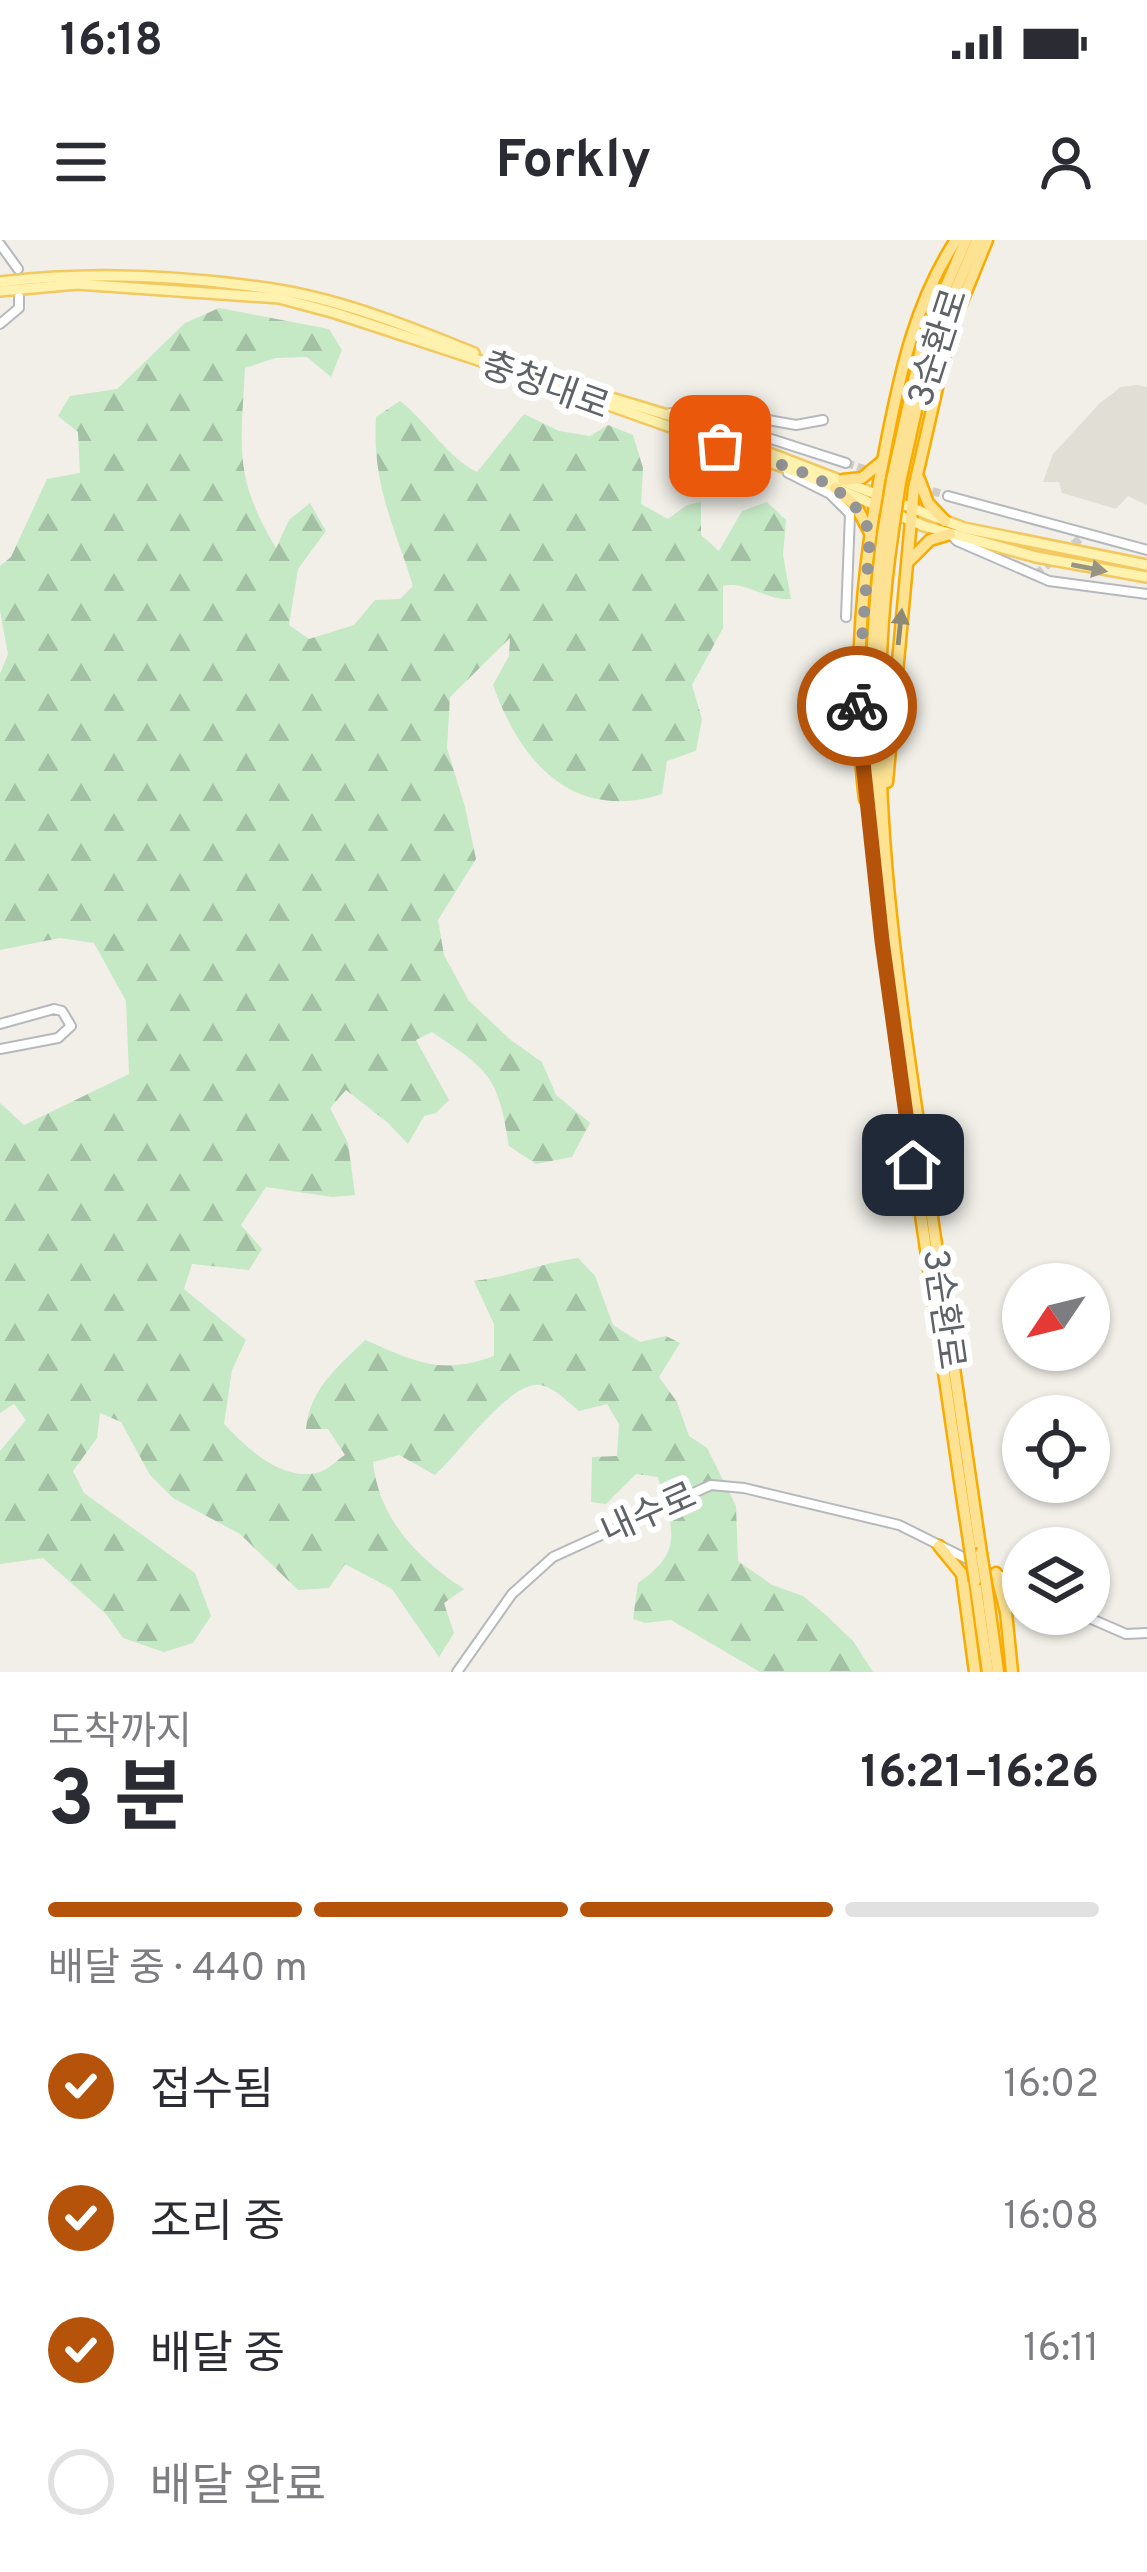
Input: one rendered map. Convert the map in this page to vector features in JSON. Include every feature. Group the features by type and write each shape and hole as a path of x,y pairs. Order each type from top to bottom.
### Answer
{"highway":[{"path":"882,536 839,484 862,478 882,460 914,326 956,240"},
{"name":"3순환로","path":"966,240 922,340 890,480 870,716 878,903 975,1554 989,1581 998,1672"},
{"name":"3순환로","path":"890,480 929,352 977,240"},
{"path":"885,869 887,750 914,488 950,332 987,240"},
{"path":"882,460 890,480 914,488"},
{"path":"918,472 925,497 945,521"},
{"path":"882,536 872,519 874,499 890,480"},
{"path":"872,519 910,520"},
{"path":"906,564 930,540 950,534"},
{"name":"3순환로","path":"882,536 879,703 885,869 975,1554"},
{"path":"939,1546 962,1574 975,1672"},
{"path":"962,1574 975,1554"},
{"path":"962,1574 982,1572 1002,1605"},
{"name":"3순환로","path":"988,1672 989,1581"},
{"path":"1008,1635 1012,1672"}],"main road":[{"name":"충청대로","path":"0,287 110,278 280,290 439,338 520,371 681,419 950,534 1036,557 1147,577"},
{"name":"충청대로","path":"0,287 77,284 279,298 436,346 839,484"},
{"name":"충청대로","path":"910,520 945,521 1015,540 1147,565"}],"street":[{"path":"0,244 18,269"},
{"path":"0,324 19,308 19,297"},
{"path":"666,414 701,408 796,425 823,420"},
{"path":"681,419 737,428 846,463"},
{"path":"760,460 846,506 850,529 846,616"},
{"path":"948,496 1147,550"},
{"path":"950,534 1048,581 1147,594"},
{"path":"0,1024 54,1009 62,1011 70,1026 58,1038 0,1049"},
{"name":"내수로","path":"457,1672 512,1594 553,1557 705,1486 728,1485 899,1525 939,1546 975,1554 989,1581 1002,1583"},
{"path":"1110,1627 1126,1634 1147,1633"}],"shaded area":[{"path":"1121,387 1147,387 1147,505 1128,496 1116,509 1062,493 1059,482 1043,482 1053,454 1100,403"}],"green space":[{"path":"219,308 329,329 342,350 331,377 307,357 276,358 245,368 243,461 262,523 276,548 289,520 310,503 326,531 298,569 289,625 309,639 354,625 375,600 400,599 413,586 377,464 376,417 400,401 477,472 524,414 559,431 590,436 608,425 633,435 643,468 641,504 668,519 687,505 701,502 701,535 719,551 742,511 767,502 786,520 783,555 791,599 723,586 723,628 692,685 702,719 696,751 667,761 662,794 631,801 602,800 577,793 536,762 505,714 493,685 509,656 510,638 450,697 447,748 476,859 438,920 444,955 469,1001 542,1062 556,1095 590,1123 572,1157 536,1164 509,1146 500,1104 488,1077 432,1032 416,1040 449,1100 436,1113 424,1116 408,1144 346,1090 330,1108 348,1143 355,1195 332,1197 266,1187 241,1225 262,1249 249,1270 192,1264 184,1289 246,1340 232,1370 224,1424 254,1453 279,1468 306,1474 323,1471 345,1455 328,1429 306,1429 313,1402 327,1379 365,1340 413,1360 442,1365 494,1356 494,1324 474,1281 578,1258 595,1276 613,1325 640,1342 666,1336 680,1343 659,1377 677,1402 689,1436 707,1448 736,1506 738,1561 772,1585 803,1596 853,1641 873,1672 760,1672 671,1620 645,1623 633,1619 638,1583 664,1560 669,1548 670,1524 658,1477 636,1474 606,1504 591,1502 592,1457 617,1456 619,1424 607,1404 579,1411 540,1385 514,1394 499,1406 435,1475 399,1455 373,1462 383,1502 403,1535 464,1589 444,1603 454,1633 439,1657 392,1589 345,1564 329,1588 298,1590 240,1534 173,1498 150,1475 121,1422 100,1413 97,1438 73,1471 84,1493 195,1573 211,1616 193,1643 164,1652 123,1638 106,1614 43,1558 0,1564 0,1451 26,1420 14,1404 0,1413 0,1103 24,1125 129,1074 126,1001 94,943 60,938 0,950 0,674 8,654 0,611 0,566 11,557 47,479 80,473 78,432 58,416 70,396 117,389 185,323"}],"tunnel":[{"path":"846,463 873,472"},
{"path":"898,480 948,496"},
{"path":"1036,574 1081,538 1082,530"}],"way so far":[{"path":"720,446 835,488 864,517 870,536 857,706"}],"route":[{"path":"857,706 882,941 913,1165"}]}
